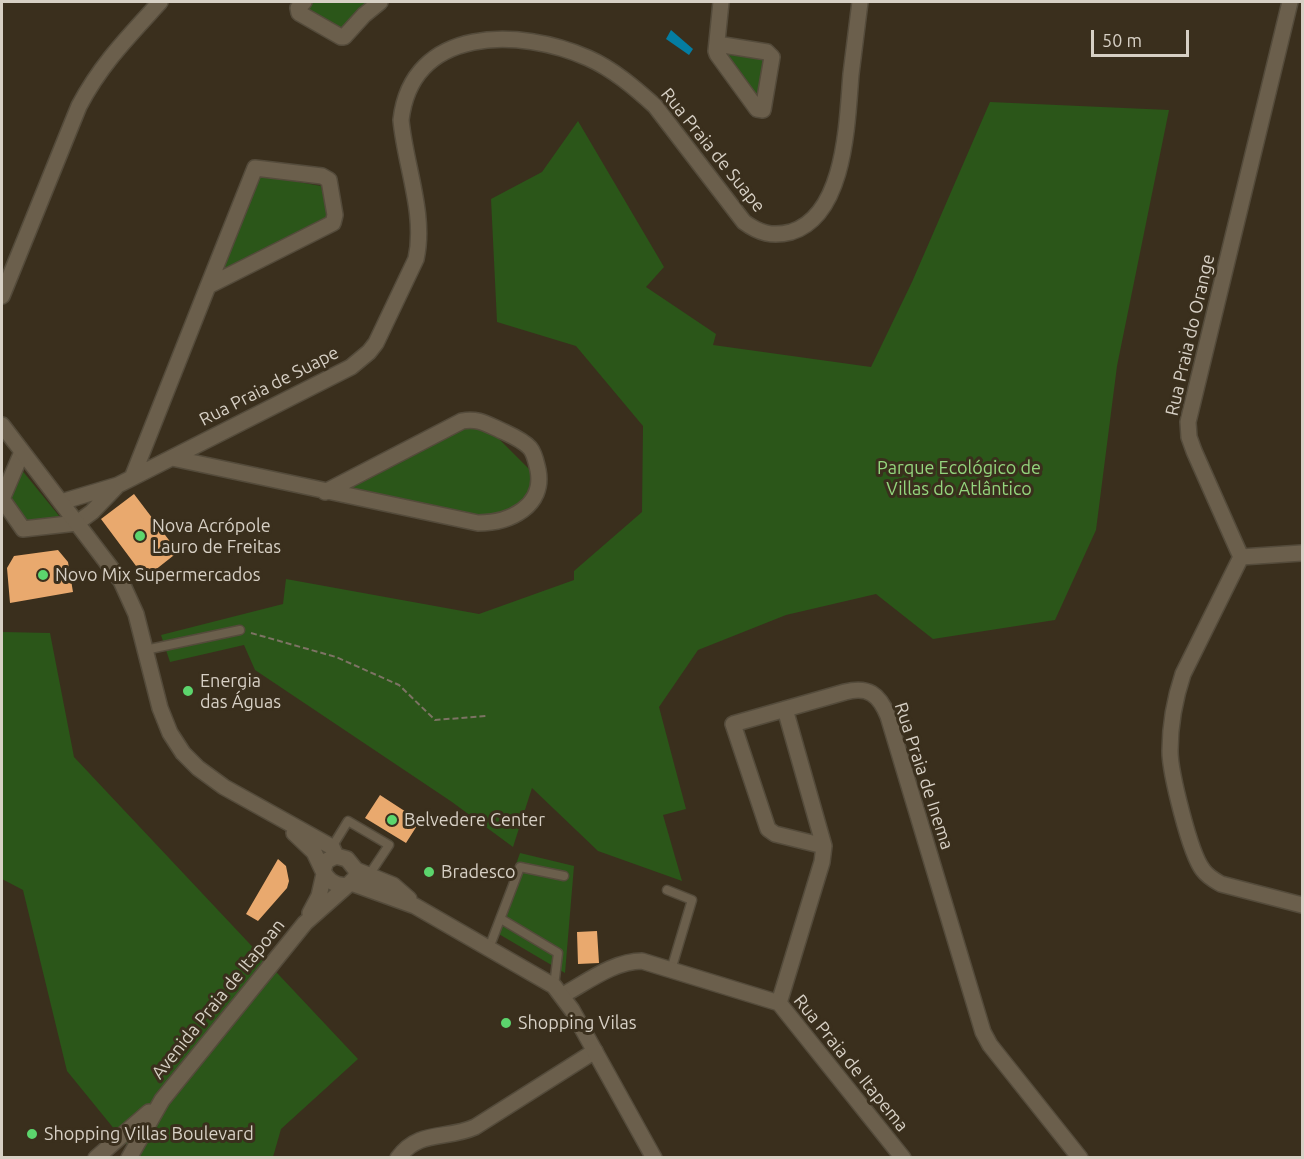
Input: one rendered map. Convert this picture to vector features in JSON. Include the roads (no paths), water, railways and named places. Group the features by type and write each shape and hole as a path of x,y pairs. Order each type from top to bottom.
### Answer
{"street":[{"path":"2,296 79,106 106,62 160,2"},
{"path":"304,2 298,8 299,13 341,37 347,35 364,15 380,2"},
{"path":"717,44 770,54 772,57 763,110 757,109 716,51 721,2"},
{"name":"Rua Praia de Suape","path":"61,502 118,485 351,367 369,352 376,343 416,259 419,245 415,202 401,120 403,102 411,83 423,66 438,54 456,46 481,40 511,39 549,45 591,59 637,89 655,106 744,222 756,231 784,234 798,229 813,219 824,206 832,188 845,140 860,2"},
{"name":"Rua Praia do Orange","path":"1241,557 1194,451 1189,437 1188,422 1290,2"},
{"path":"132,478 208,286 255,168 322,176 329,180 335,215 333,223 208,286"},
{"path":"172,458 325,492 478,523 487,523 525,510 536,495 539,477 533,453 523,442 481,421 471,419 462,421 325,492"},
{"path":"2,425 111,567 129,596 136,614 160,708 170,733 183,753 198,768 224,787 347,859 356,878"},
{"path":"22,452 2,499 20,526 28,529 77,523"},
{"name":"Rua Praia de Suape","path":"77,523 106,499 118,485"},
{"path":"1302,554 1241,557 1183,674 1178,690 1171,735 1171,769 1192,847 1202,870 1221,884 1302,905"},
{"name":"Rua Praia de Inema","path":"824,846 775,834 768,829 733,724 855,689 872,693 884,706 983,1032 990,1045 1080,1158"},
{"path":"779,1003 822,862 824,846 785,709"},
{"path":"279,818 314,852 323,873 335,884 356,878 393,885 415,906 559,991 654,1158"},
{"path":"323,873 326,861 334,852"},
{"name":"Avenida Praia de Itapoan","path":"305,923 319,896 323,873"},
{"name":"Avenida Praia de Itapoan","path":"129,1158 162,1100 305,923 356,878"},
{"name":"Rua Praia de Itapema","path":"559,991 619,965 642,960 779,1003 903,1158"},
{"path":"398,1158 413,1142 424,1137 452,1134 474,1127 595,1051"},
{"name":"Avenida Praia de Itapoan","path":"96,1158 162,1100"}],"lane":[{"path":"145,650 240,630"},
{"path":"334,852 348,821 389,844 356,878"},
{"path":"489,948 520,867 564,876"},
{"path":"667,890 692,900 671,970"},
{"path":"501,919 558,953 559,991"}],"water":[{"path":"671,30 693,49 689,55 666,39"}],"place":[{"name":"Nova Acrópole Lauro de Freitas","path":"140,536"},
{"name":"Novo Mix Supermercados","path":"43,575"},
{"name":"Energia das Águas","path":"188,691"},
{"name":"Belvedere Center","path":"392,820"},
{"name":"Bradesco","path":"429,872"},
{"name":"Shopping Vilas","path":"506,1023"},
{"name":"Shopping Villas Boulevard","path":"32,1134"}],"park label":[{"name":"Parque Ecológico de Villas do Atlântico","path":"959,478"}]}
